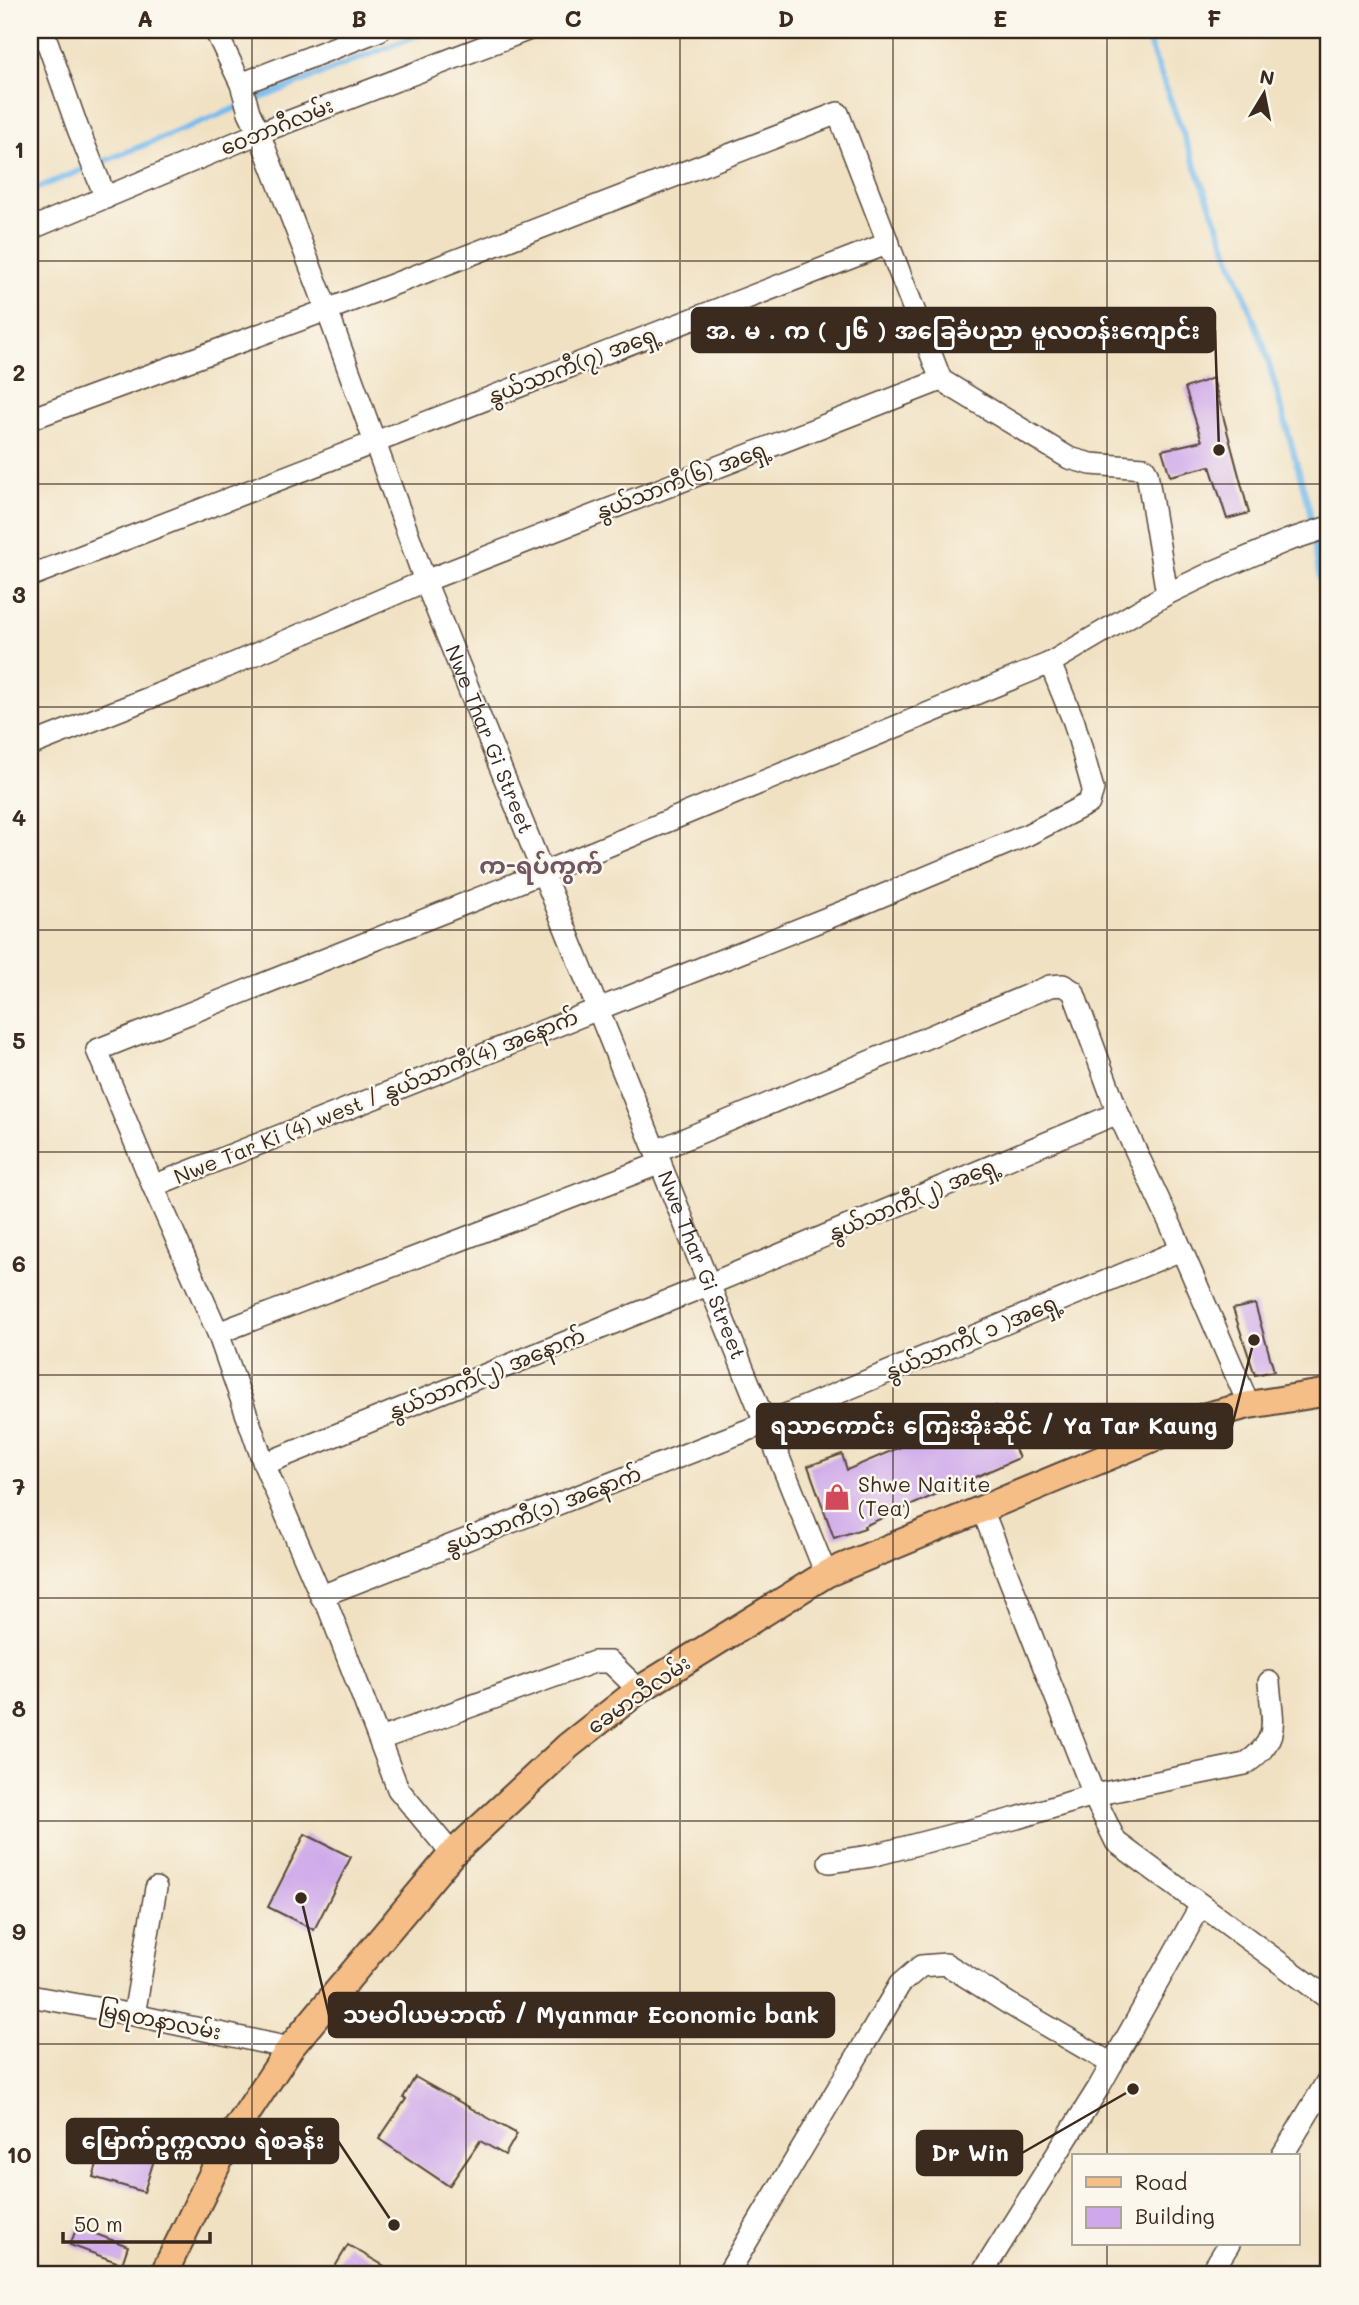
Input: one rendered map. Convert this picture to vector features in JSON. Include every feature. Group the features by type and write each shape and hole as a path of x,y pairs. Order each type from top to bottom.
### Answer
{"main road":[{"name":"ခေမာသီလမ်း","path":"163,2275 228,2142 290,2048 453,1854 568,1746 639,1690 826,1574 1206,1416 1249,1405 1329,1392"}],"street":[{"path":"43,30 106,198"},
{"name":"Nwe Thar Gi Street","path":"215,30 245,97 327,310 425,581 826,1574"},
{"path":"245,97 380,30"},
{"name":"ဝေဘာဂီလမ်း","path":"30,229 259,133 527,30"},
{"path":"30,419 327,310 838,113 941,380 1069,458 1091,464 1144,468 1167,594"},
{"name":"နွယ်သာကီ(၇) အရှေ့","path":"30,576 889,243"},
{"name":"နွယ်သာကီ(၆) အရှေ့","path":"30,745 205,676 425,581 941,380"},
{"path":"453,1854 394,1779 329,1609 264,1464 218,1333 97,1050 542,873 1050,663 1167,594 1286,541 1329,527"},
{"name":"Nwe Tar Ki (4) west / နွယ်သာကီ(4) အနောက်","path":"153,1186 855,908 1027,835 1089,803 1093,789 1074,722 1050,663"},
{"path":"218,1333 658,1157 1050,986 1063,985 1073,991 1118,1113 1249,1405"},
{"name":"နွယ်သာကီ(၂) အရှေ့","path":"710,1284 1118,1113"},
{"name":"နွယ်သာကီ( ၁ )အရှေ့","path":"765,1423 1181,1250"},
{"name":"နွယ်သာကီ(၂) အနောက်","path":"264,1464 710,1284"},
{"name":"နွယ်သာကီ(၁) အနောက်","path":"321,1596 765,1423"},
{"path":"982,1509 1096,1800 1116,1842 1329,1999"},
{"path":"380,1739 594,1662 610,1662 639,1690"},
{"path":"829,1862 884,1852 1245,1764 1267,1746 1273,1732 1269,1682"},
{"path":"134,2015 156,1888"},
{"path":"981,2275 1112,2064 1201,1905"},
{"path":"727,2275 900,1984 921,1966 946,1964 1112,2064"},
{"name":"မြရတနာလမ်း","path":"30,1996 290,2048"},
{"path":"1283,2154 1329,2078"},
{"path":"1210,2275 1228,2246"}],"building":[{"path":"1213,378 1249,513 1227,519 1210,466 1170,476 1162,450 1202,441 1185,388"},
{"path":"1255,1304 1274,1371 1255,1375 1233,1309"},
{"path":"996,1406 1019,1458 864,1526 865,1528 834,1538 808,1466 842,1454 847,1470"},
{"path":"305,1834 351,1857 314,1930 268,1907"},
{"path":"415,2077 517,2134 505,2155 480,2141 449,2186 379,2139 406,2099 403,2098"},
{"path":"103,2145 154,2160 144,2192 93,2177"},
{"path":"77,2227 128,2246 122,2264 70,2245"},
{"path":"348,2245 400,2275 330,2275"}],"waterway":[{"path":"30,191 430,30"},
{"path":"1144,30 1265,349 1309,508 1329,637"}],"place":[{"name":"အ. မ . က ( ၂၆ ) အခြေခံပညာ မူလတန်းကျောင်း","path":"1219,450"},
{"name":"ရသာကောင်း ကြေးအိုးဆိုင် / Ya Tar Kaung","path":"1254,1340"},
{"name":"Shwe Naitite (Tea)","path":"837,1497"},
{"name":"သမဝါယမဘဏ် / Myanmar Economic bank","path":"301,1898"},
{"name":"Dr Win","path":"1133,2089"},
{"name":"မြောက်ဥက္ကလာပ ရဲစခန်း","path":"394,2225"}],"district":[{"name":"က-ရပ်ကွက်","path":"541,866"}]}
